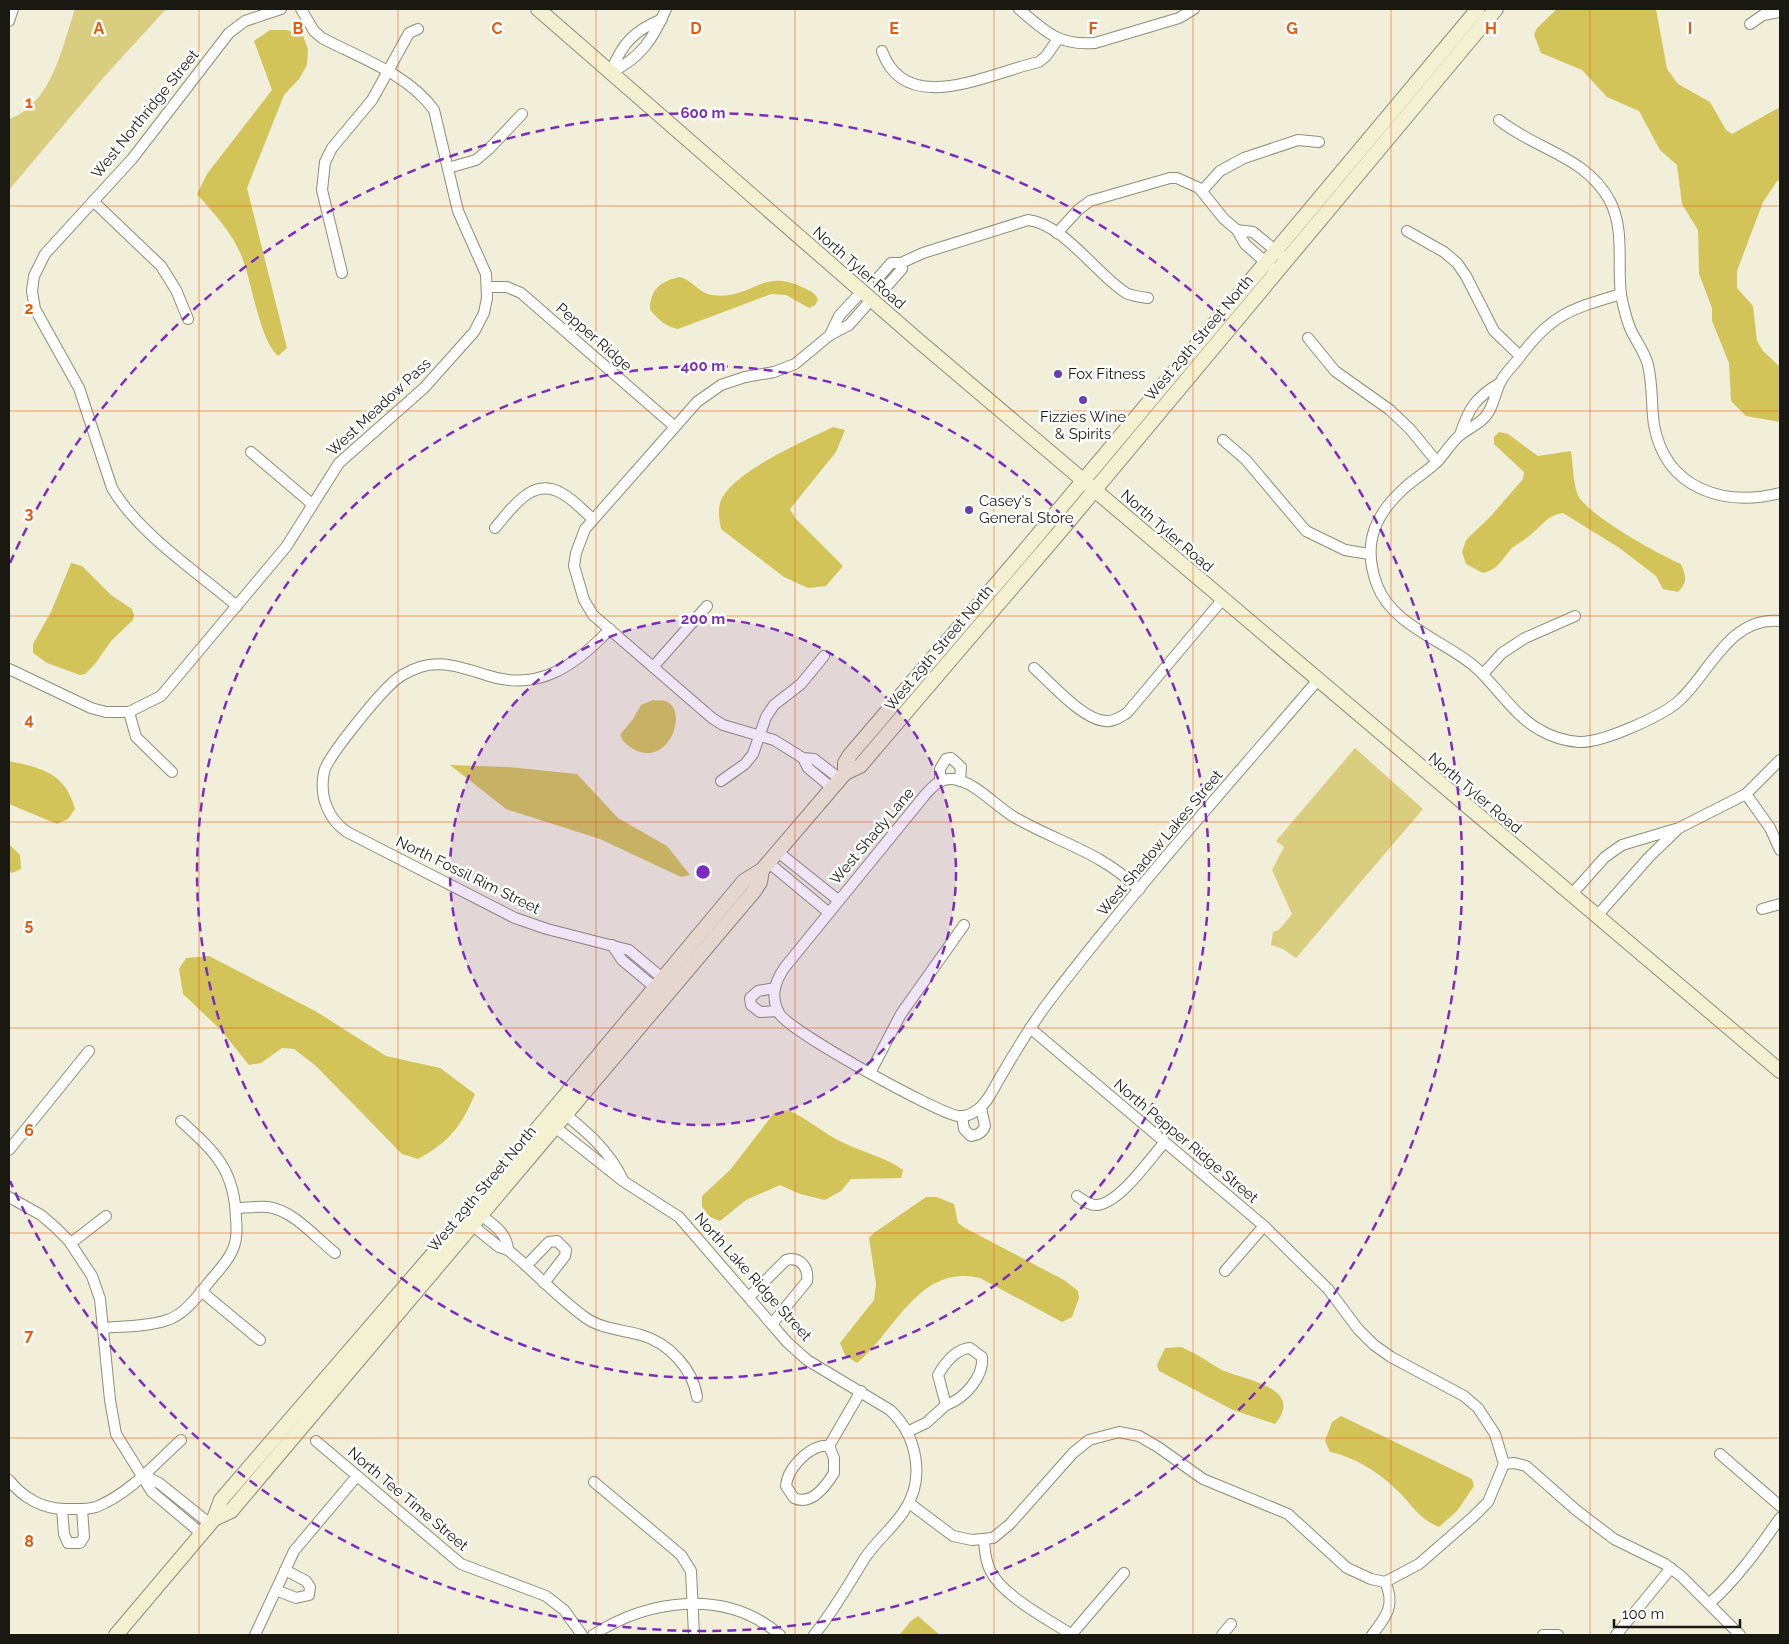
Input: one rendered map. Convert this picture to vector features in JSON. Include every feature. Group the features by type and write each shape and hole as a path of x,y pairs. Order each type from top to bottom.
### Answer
{"main road":[{"name":"North Tyler Road","path":"538,9 867,296 1222,600 1780,1071"},
{"name":"West 29th Street North","path":"975,619 1094,489 1478,9"},
{"name":"West 29th Street North","path":"1281,255 1496,9"},
{"name":"West 29th Street North","path":"116,1635 209,1526 231,1511 344,1366 664,987 755,890 766,867 839,780 860,766 1083,480 1271,267"}],"street":[{"path":"9,21 13,9"},
{"name":"West Northridge Street","path":"238,606 137,521 119,500 112,488 79,388 35,309 32,291 38,264 45,254 132,159 228,33 245,22 281,9"},
{"name":"West Meadow Pass","path":"9,668 91,708 106,712 129,712 161,696 286,548 339,463 424,388 474,332 484,313 487,287 486,274 458,211 434,110 411,86 322,38 311,27 301,9"},
{"path":"1019,9 1058,39 1075,44 1095,43 1173,20 1194,9"},
{"path":"1750,24 1763,15 1780,12"},
{"path":"611,72 618,52 632,36 664,14"},
{"path":"611,72 631,62 652,38 664,14"},
{"path":"342,273 322,190 324,162 332,148 372,100 409,33 418,29"},
{"path":"882,51 887,63 908,81 921,86 945,88 1039,62 1046,56 1058,39"},
{"path":"448,168 476,160 490,149 522,114"},
{"path":"1499,120 1512,131 1575,162 1588,172 1601,187 1610,202 1620,233 1621,294 1629,326 1647,362 1653,390 1654,426 1661,446 1671,464 1684,479 1704,491 1731,498 1756,499 1780,493"},
{"path":"1202,190 1220,171 1244,158 1298,140 1319,142"},
{"path":"1057,233 1078,210 1090,201 1170,178 1188,182 1202,190 1224,219 1237,230 1245,244 1271,267"},
{"path":"93,201 162,266 176,290 188,319"},
{"path":"839,780 814,759 803,758 761,735 723,725 594,615 584,600 574,566 576,553 585,529 697,402 721,385 744,377 774,372 796,364 830,335 849,325 867,296 880,285 887,286 902,269 901,263 923,253 1028,220 1046,225 1057,233 1127,294 1148,298"},
{"path":"1237,230 1253,232 1281,255"},
{"path":"1408,231 1444,252 1456,263 1466,276 1494,330 1520,356"},
{"name":"Pepper Ridge","path":"487,287 507,287 521,294 674,426"},
{"path":"1621,294 1575,307 1552,321 1531,340 1500,383 1495,401 1485,417 1460,435 1436,462 1395,497 1381,514 1372,534 1369,554 1372,571 1380,592 1400,616 1458,653 1483,674 1538,729 1559,739 1573,741 1600,740 1660,715 1678,702 1697,683 1718,653 1733,636 1752,626 1780,621"},
{"path":"1308,338 1335,371 1390,410 1410,429 1436,462"},
{"path":"1460,435 1466,415 1474,404 1483,393 1500,383"},
{"path":"1223,440 1246,460 1306,531 1345,550 1369,554"},
{"path":"250,452 312,504"},
{"path":"495,528 522,497 533,490 544,488 564,494 593,519"},
{"path":"1034,668 1093,718 1107,722 1118,719 1127,713 1222,600"},
{"path":"653,667 707,606"},
{"path":"1483,674 1502,653 1525,638 1575,616"},
{"name":"North Fossil Rim Street","path":"610,629 588,653 560,671 547,676 510,680 489,676 460,666 440,664 421,667 403,675 388,687 328,764 324,771 323,789 326,806 339,826 347,832 515,918 547,929 629,950 642,961 664,987"},
{"path":"721,782 745,764 753,754 766,716 774,705 801,684 824,656"},
{"name":"West Shadow Lakes Street","path":"1030,1028 1139,890 1317,681"},
{"path":"129,712 136,737 172,772"},
{"path":"960,781 961,767 950,758 946,759 940,768 940,782 948,779 970,785 1015,818 1099,857 1126,876 1139,890"},
{"path":"1571,896 1606,857 1622,845 1679,828 1746,794 1780,760"},
{"name":"West Shady Lane","path":"828,912 925,795 940,782"},
{"path":"1746,794 1770,828 1780,850"},
{"path":"1596,917 1650,856 1679,828"},
{"path":"778,852 838,900"},
{"path":"766,867 828,912 785,967 775,988 778,1011 784,1020 870,1073 947,1113 962,1116 970,1115 981,1108 1030,1028"},
{"path":"1762,909 1780,904"},
{"path":"870,1073 901,1014 964,925"},
{"path":"612,945 622,960 634,970 664,987"},
{"path":"634,970 642,961"},
{"path":"775,988 758,991 750,998 751,1005 760,1012 778,1011"},
{"name":"North Pepper Ridge Street","path":"1030,1028 1264,1226 1328,1289 1358,1329 1374,1345 1391,1357 1464,1396 1478,1408 1496,1434 1504,1464"},
{"path":"9,1150 89,1051"},
{"path":"962,1116 964,1129 971,1136 975,1136 981,1133 985,1126 981,1108"},
{"path":"561,1111 604,1148 614,1162 623,1181"},
{"path":"103,1328 149,1324 168,1320 181,1312 228,1260 234,1247 237,1234 233,1184 219,1158 181,1122"},
{"name":"North Lake Ridge Street","path":"551,1123 623,1181 679,1217 787,1342 807,1360 861,1391 890,1410 900,1420 914,1446 916,1463 916,1483 909,1504"},
{"path":"1077,1196 1086,1202 1096,1205 1106,1202 1120,1193 1164,1143"},
{"path":"9,1197 41,1215 71,1243 92,1276 100,1299 110,1400 116,1434 125,1452 143,1475 152,1492 209,1526"},
{"path":"236,1208 267,1207 279,1210 296,1220 335,1253"},
{"path":"71,1243 106,1216"},
{"path":"472,1216 499,1247 508,1250 588,1320 608,1328 656,1340 672,1352 694,1379 697,1398"},
{"path":"1225,1271 1264,1226"},
{"path":"526,1266 549,1242 557,1241 562,1244 566,1250 565,1256 544,1282"},
{"path":"749,1297 786,1260 792,1258 805,1266 808,1274 807,1281 772,1324"},
{"path":"201,1291 260,1340"},
{"path":"908,1432 926,1422 946,1405 954,1403 979,1376 983,1367 982,1357 970,1348 955,1354 938,1375 946,1405"},
{"path":"829,1446 816,1447 790,1472 786,1486 794,1498 805,1500 812,1497 832,1477 835,1465 829,1446 861,1391"},
{"path":"814,1635 838,1604 865,1558 909,1504 953,1536 962,1539 984,1540 993,1538 1010,1524 1073,1453 1089,1440 1119,1432 1140,1436 1203,1479 1288,1514 1347,1568 1371,1579 1385,1582 1419,1564 1474,1517 1488,1502 1504,1464 1514,1463 1526,1466 1576,1510 1614,1539 1671,1568 1710,1603 1740,1635"},
{"path":"9,1480 26,1497 41,1505 62,1509 96,1507 143,1475 181,1440"},
{"name":"North Tee Time Street","path":"316,1441 461,1564 546,1596 564,1610 582,1635"},
{"path":"1720,1454 1780,1506"},
{"path":"255,1635 294,1551 357,1476"},
{"path":"594,1482 681,1555 691,1571 694,1635"},
{"path":"62,1509 64,1534 68,1542 74,1544 80,1543 84,1537 82,1509"},
{"path":"1710,1603 1752,1558 1780,1518"},
{"path":"984,1540 985,1556 990,1571 1000,1585 1072,1635 1124,1573"},
{"path":"1616,1635 1671,1568"},
{"path":"276,1590 296,1598 308,1595 310,1587 306,1582 285,1570"},
{"path":"1372,1635 1389,1609 1391,1593 1385,1582"},
{"path":"593,1635 625,1617 673,1605 693,1604 722,1606 738,1610 758,1620 780,1635"},
{"path":"1222,1635 1231,1624"},
{"path":"1543,1635 1558,1635"}],"shaded area":[{"path":"75,9 166,9 104,77 9,190 9,119 24,112 36,101 45,88 60,57"},
{"path":"1557,9 1656,9 1667,69 1678,84 1710,102 1726,130 1732,134 1780,107 1780,180 1777,181 1763,202 1737,271 1737,288 1753,306 1757,341 1763,351 1780,367 1780,422 1746,416 1731,401 1729,363 1712,321 1712,308 1699,274 1698,230 1682,204 1677,165 1660,150 1639,111 1607,97 1582,70 1541,53 1534,35 1537,28"},
{"path":"270,30 287,30 303,36 308,49 307,65 299,79 284,95 247,188 287,348 278,356 266,338 261,325 239,251 223,225 197,194 207,174 272,90 254,41"},
{"path":"680,277 708,294 726,296 767,282 790,282 812,292 818,300 815,305 809,308 786,295 771,294 678,329 669,326 656,317 650,310 650,303 654,292 662,284"},
{"path":"833,427 845,430 836,452 790,509 795,518 843,566 826,586 808,588 784,577 721,529 719,506 730,487 756,467 789,448"},
{"path":"1499,432 1508,434 1538,456 1571,451 1577,493 1583,502 1593,512 1624,533 1681,564 1685,582 1678,592 1663,589 1656,576 1618,547 1563,513 1548,519 1512,548 1493,569 1483,573 1466,564 1462,552 1466,540 1491,516 1523,479 1524,472 1494,444 1494,437"},
{"path":"71,563 82,566 111,595 132,609 134,615 133,620 112,640 94,665 85,674 80,675 47,663 33,653 33,644 51,612"},
{"path":"653,700 665,701 672,706 676,715 675,725 672,736 666,745 657,751 646,753 631,748 620,735 641,705"},
{"path":"1355,748 1423,809 1296,958 1283,949 1271,945 1273,932 1279,930 1292,914 1272,870 1284,847 1276,841"},
{"path":"9,761 32,766 51,774 58,780 71,797 75,809 68,819 57,824 9,804"},
{"path":"450,765 507,767 577,774 618,818 667,846 690,875 681,877 600,839 506,809"},
{"path":"9,844 20,855 21,869 12,873 9,871"},
{"path":"209,956 317,1012 386,1056 440,1068 475,1094 465,1116 446,1140 418,1159 402,1154 316,1066 294,1049 282,1048 261,1063 249,1065 220,1029 183,994 179,969 186,958"},
{"path":"788,1110 842,1142 896,1165 903,1170 901,1178 851,1179 841,1191 825,1200 800,1194 780,1185 746,1200 720,1221 710,1217 702,1207 702,1196 730,1170 774,1113"},
{"path":"926,1197 937,1197 954,1204 958,1223 965,1228 1064,1280 1078,1291 1079,1298 1072,1317 1062,1322 980,1278 959,1276 940,1281 924,1290 910,1303 871,1350 857,1363 845,1355 840,1343 874,1300 876,1284 869,1238"},
{"path":"1181,1347 1222,1370 1267,1386 1277,1393 1283,1401 1283,1411 1275,1424 1233,1410 1159,1371 1157,1365 1165,1348"},
{"path":"1341,1416 1472,1479 1474,1486 1457,1511 1439,1527 1421,1516 1398,1491 1375,1472 1349,1458 1330,1452 1325,1441 1332,1422"},
{"path":"918,1616 940,1635 899,1635"}],"place":[{"name":"Fox Fitness","path":"1058,374"},
{"name":"Fizzies Wine & Spirits","path":"1083,400"},
{"name":"Casey's General Store","path":"969,510"}]}
